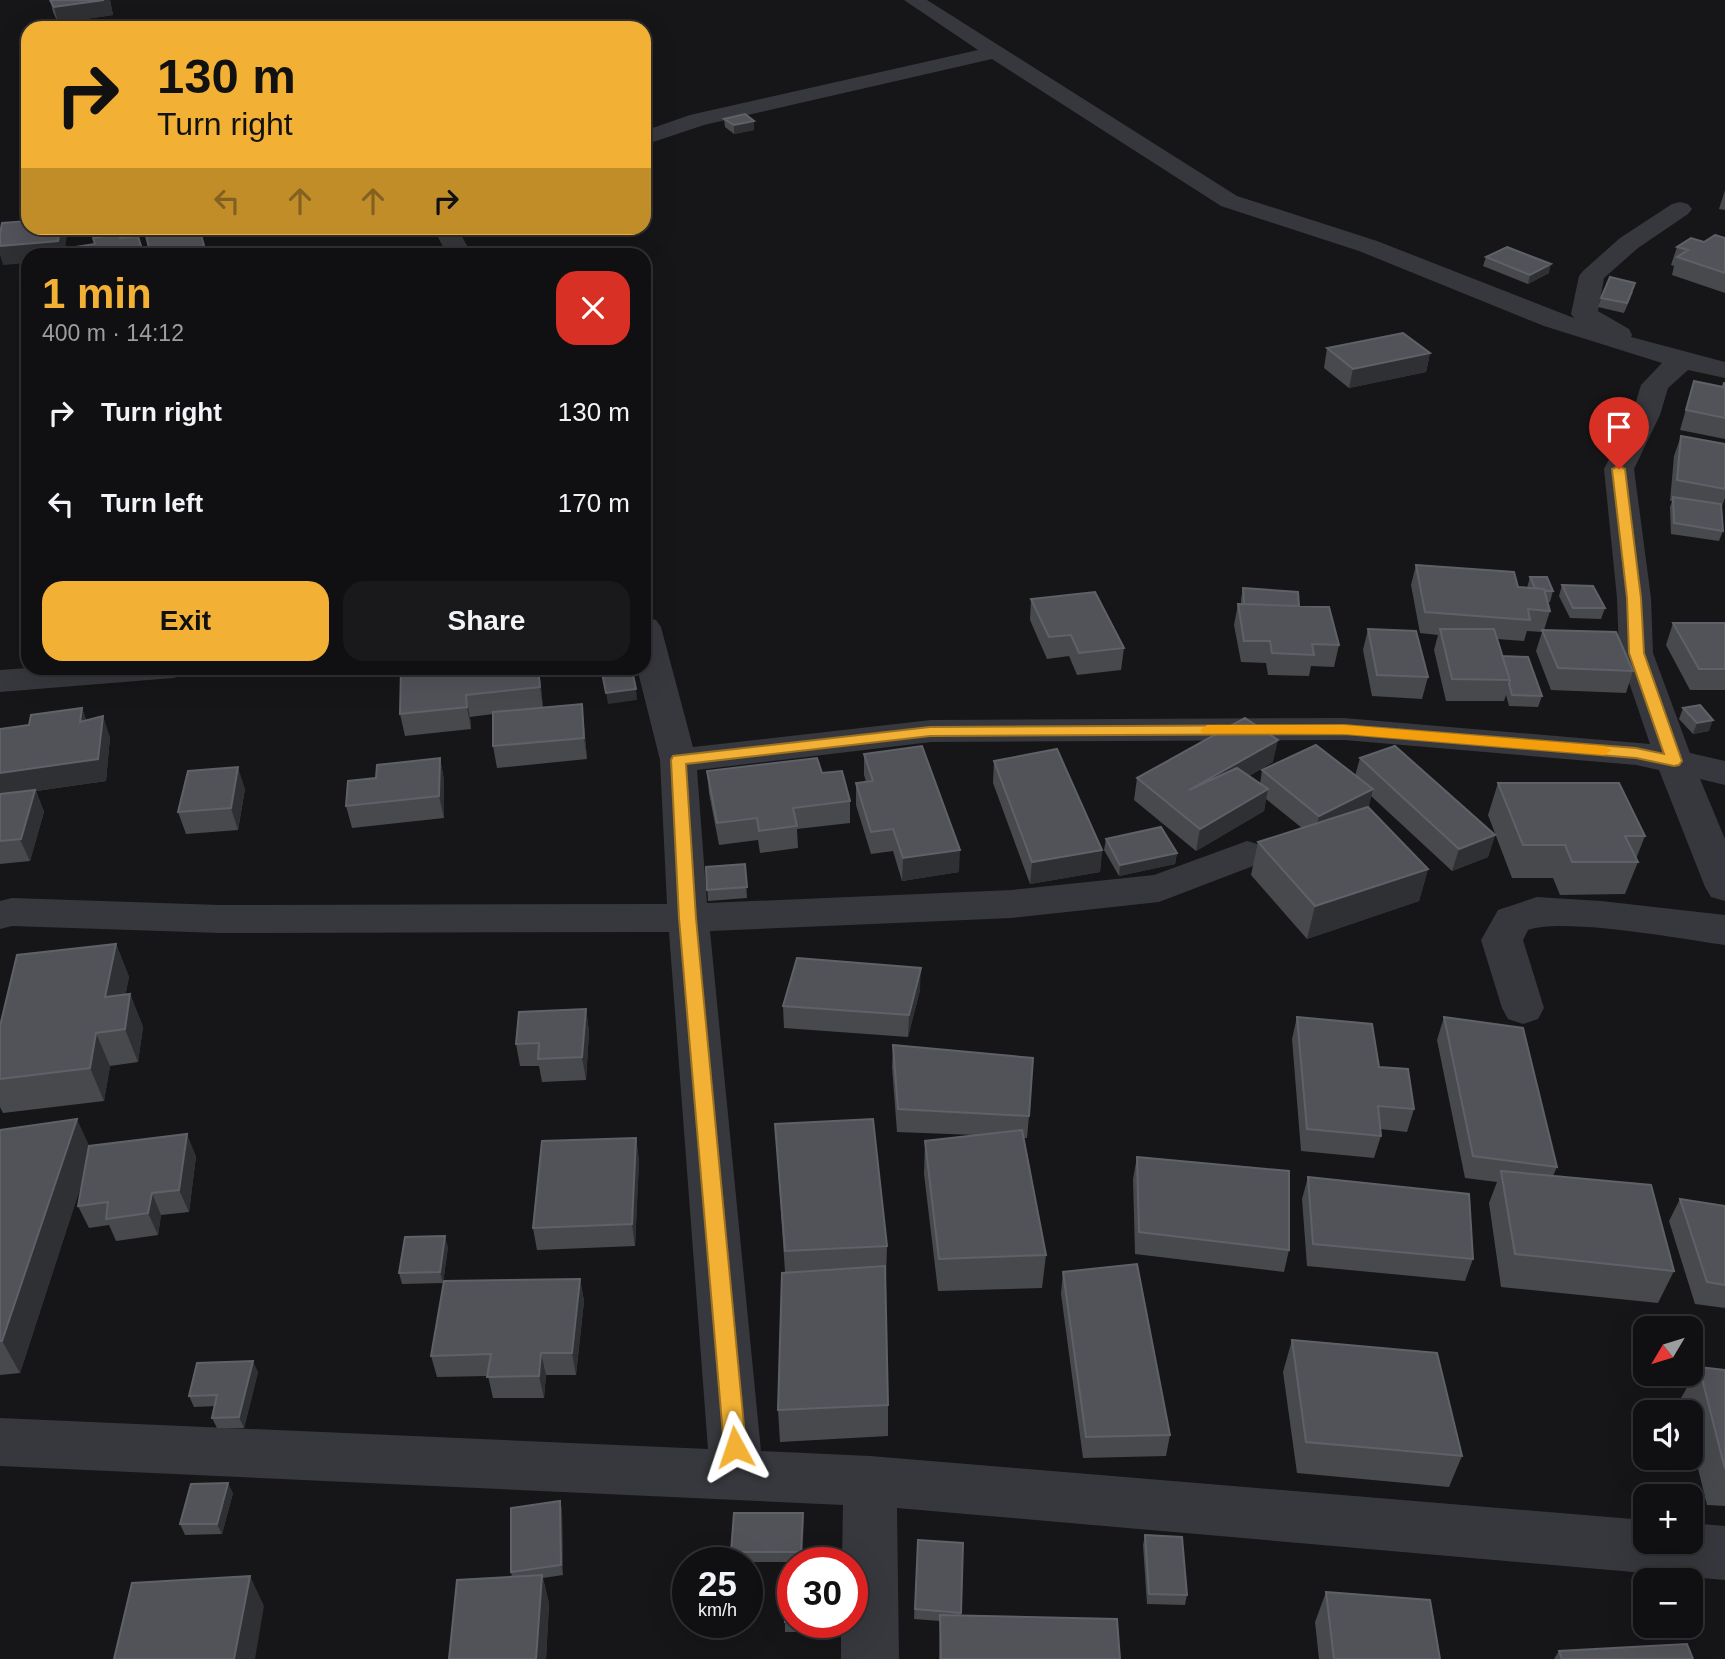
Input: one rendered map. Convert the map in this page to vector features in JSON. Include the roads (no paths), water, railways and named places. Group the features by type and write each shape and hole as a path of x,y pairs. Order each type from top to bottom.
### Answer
{"street":[{"path":"914,0 1229,201 1368,246 1553,320 1648,352 1725,370"},
{"path":"651,136 698,120 995,52"},
{"path":"1648,352 1584,314 1592,276 1629,243 1680,209"},
{"path":"1683,359 1655,385 1646,415 1619,469 1634,598 1636,653 1674,761 1725,887"},
{"path":"651,657 678,760 688,918 737,1475"},
{"path":"0,681 80,675"},
{"path":"678,760 930,731 1344,729 1636,753 1725,773"},
{"path":"0,915 12,912 220,919 688,918 1012,904 1159,888 1247,854"},
{"path":"1523,1008 1502,940 1512,920 1536,911 1601,915 1725,930"},
{"path":"0,1442 870,1481 1725,1553"},
{"path":"870,1481 870,1659"}]}
